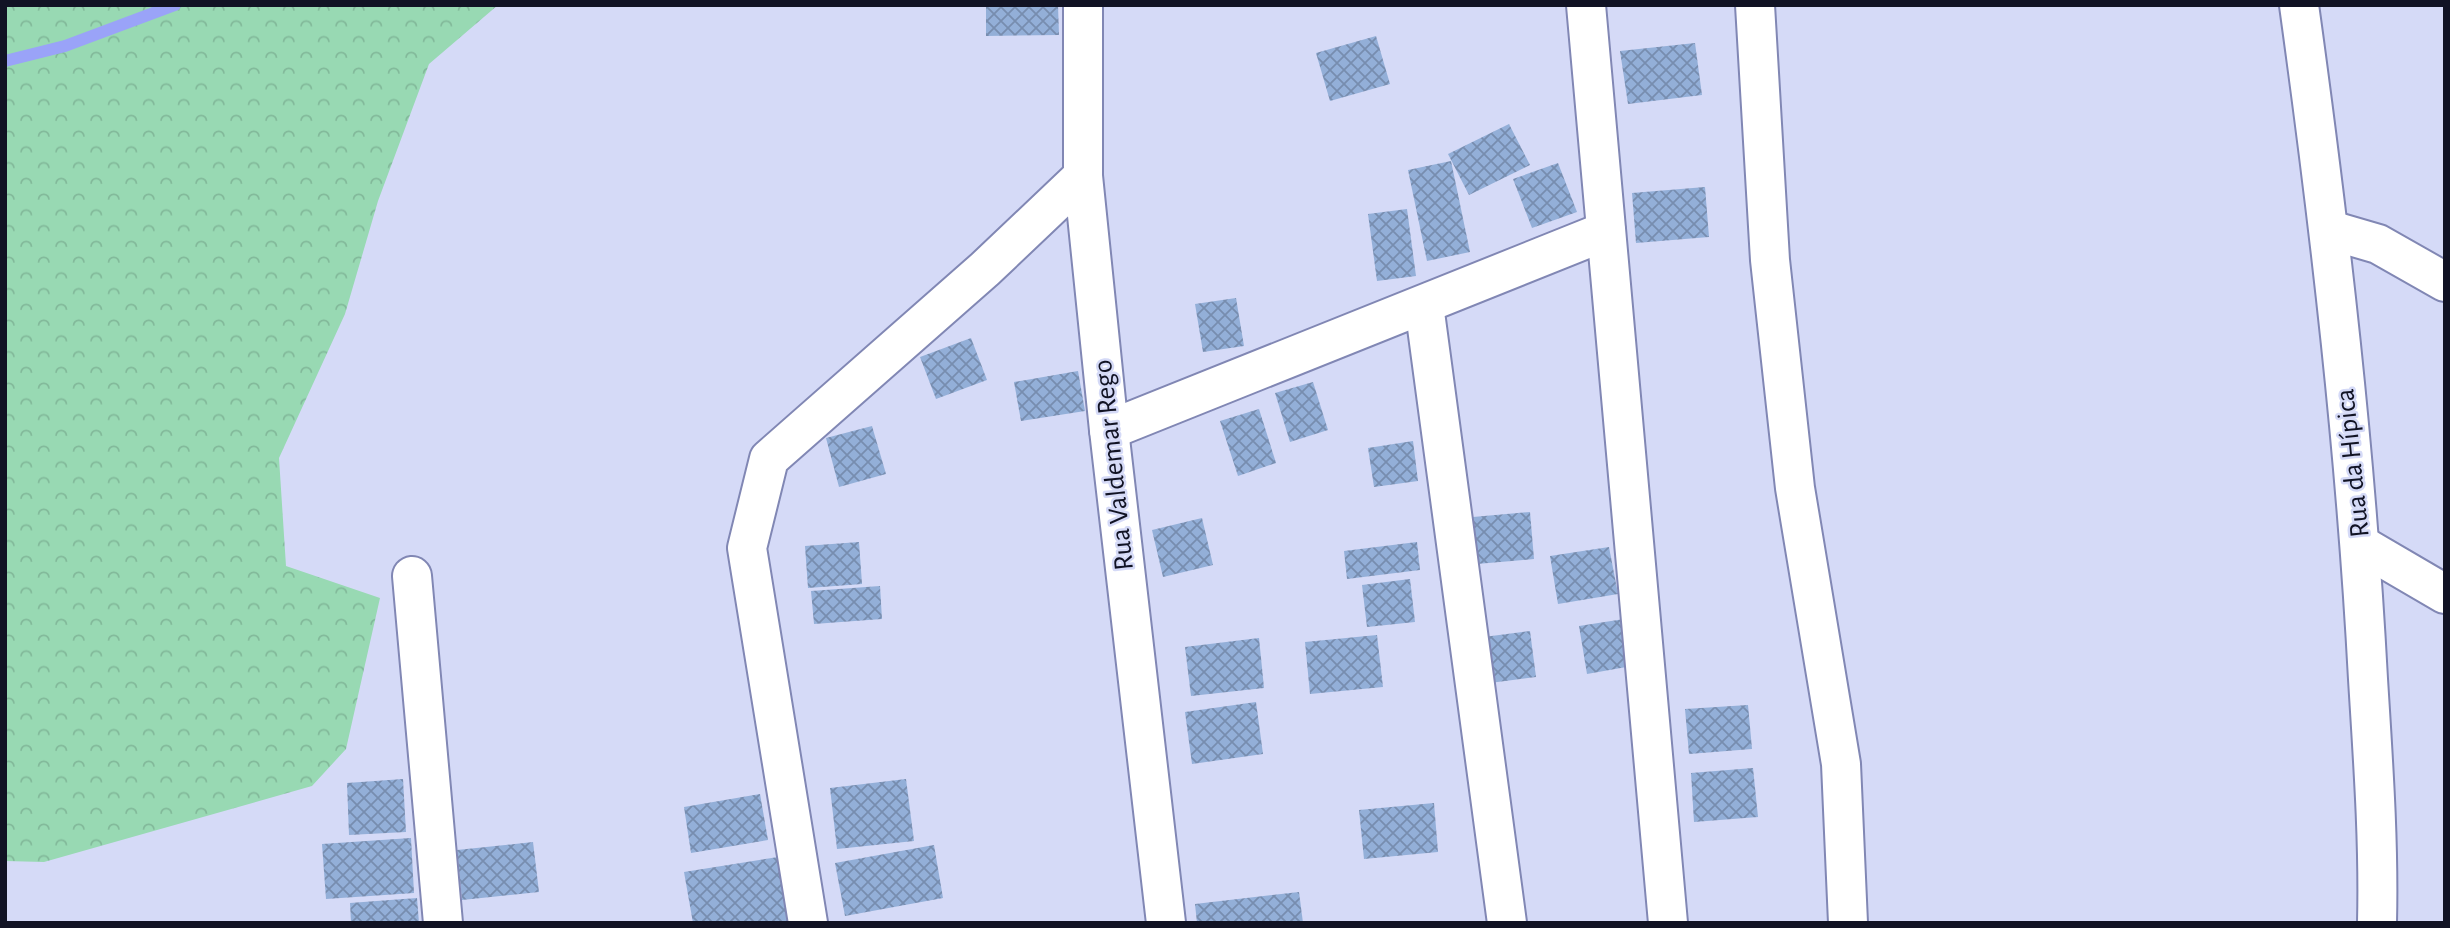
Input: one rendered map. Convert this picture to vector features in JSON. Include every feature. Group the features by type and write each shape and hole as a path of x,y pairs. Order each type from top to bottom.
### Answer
{"street":[{"name":"Rua Valdemar Rego","path":"1083,5 1083,176 1109,430 1166,923"},
{"path":"1586,5 1668,923"},
{"path":"1755,5 1770,260 1795,488 1840,764 1848,923"},
{"name":"Rua da Hípica","path":"2299,5 2330,230 2361,545 2374,779 2377,923"},
{"path":"808,923 747,548 769,459 985,268 1083,176"},
{"path":"2330,230 2378,243 2445,282"},
{"path":"1109,430 1606,231"},
{"path":"1424,304 1507,923"},
{"path":"2361,545 2445,594"},
{"path":"412,576 443,923"}],"green space":[{"path":"5,5 498,5 429,64 378,201 345,314 279,458 286,566 380,598 346,749 312,786 44,862 5,861"}],"building":[{"path":"986,5 1058,5 1059,35 986,36"},
{"path":"1376,36 1390,84 1330,101 1316,53"},
{"path":"1695,43 1702,95 1628,104 1620,51"},
{"path":"1509,124 1530,165 1469,195 1448,154"},
{"path":"1451,161 1470,252 1427,261 1408,170"},
{"path":"1558,163 1577,212 1532,228 1513,179"},
{"path":"1705,187 1709,237 1636,243 1632,193"},
{"path":"1407,209 1416,276 1377,281 1368,214"},
{"path":"1236,298 1244,346 1203,352 1195,304"},
{"path":"971,338 987,380 936,399 920,357"},
{"path":"1078,371 1085,411 1021,421 1014,382"},
{"path":"1313,382 1328,430 1290,442 1275,393"},
{"path":"1259,409 1276,463 1238,476 1220,421"},
{"path":"872,426 886,474 839,487 826,438"},
{"path":"1413,441 1418,481 1374,487 1368,448"},
{"path":"1530,512 1534,559 1477,564 1473,517"},
{"path":"1202,518 1213,565 1163,577 1152,530"},
{"path":"859,542 862,584 808,588 805,546"},
{"path":"1417,542 1420,570 1347,579 1344,551"},
{"path":"1609,547 1618,594 1558,604 1550,556"},
{"path":"1410,579 1415,622 1367,627 1362,585"},
{"path":"880,586 882,619 814,624 811,591"},
{"path":"1624,619 1632,666 1587,674 1579,626"},
{"path":"1530,631 1536,677 1490,683 1484,637"},
{"path":"1377,635 1383,687 1310,694 1305,642"},
{"path":"1259,638 1264,688 1191,696 1185,647"},
{"path":"1256,702 1263,754 1192,764 1185,712"},
{"path":"1748,705 1752,749 1689,754 1685,709"},
{"path":"1753,768 1758,817 1694,822 1691,773"},
{"path":"403,779 406,832 349,835 347,783"},
{"path":"906,779 914,841 837,849 830,788"},
{"path":"760,794 768,840 691,853 684,807"},
{"path":"1434,803 1438,852 1364,859 1359,810"},
{"path":"411,838 414,893 326,899 322,844"},
{"path":"533,842 539,892 462,900 457,850"},
{"path":"934,845 943,898 845,916 835,863"},
{"path":"778,857 788,923 693,923 684,872"},
{"path":"1299,892 1303,923 1197,923 1195,904"},
{"path":"417,898 419,923 351,923 350,903"}],"waterway":[{"path":"5,61 65,46 175,5"}]}
